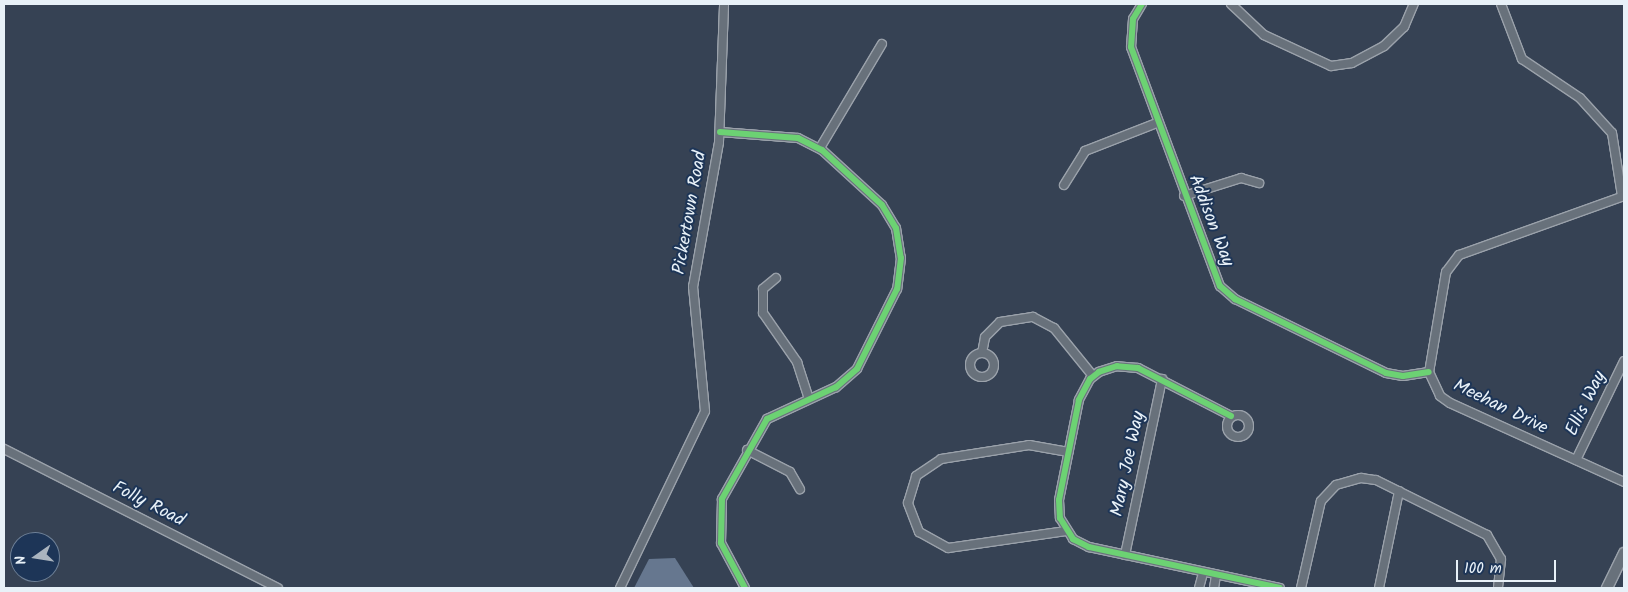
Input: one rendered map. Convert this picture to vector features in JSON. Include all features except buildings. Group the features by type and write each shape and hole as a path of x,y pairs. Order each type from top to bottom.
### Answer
{"main road":[{"path":"1607,588 1624,554"}],"street":[{"name":"Pickertown Road","path":"620,588 705,411 693,287 720,132 724,4"},
{"name":"Addison Way","path":"1142,4 1133,19 1130,38 1157,122 1214,278 1235,299 1386,373 1403,376 1429,372"},
{"path":"1231,4 1264,36 1331,66 1352,63 1384,46 1404,27 1414,4"},
{"path":"1429,372 1446,272 1460,255 1623,196 1612,133 1580,98 1522,59 1501,4"},
{"path":"820,148 882,44"},
{"path":"1064,185 1085,151 1157,122"},
{"path":"720,132 798,138 820,148 882,205 896,228 901,269 897,290 857,369 842,384 772,415 747,450 722,499 718,528 745,588"},
{"path":"1184,196 1241,178 1259,183"},
{"path":"776,278 763,288 763,313 797,362 809,398"},
{"path":"982,353 984,337 1000,322 1033,317 1054,328 1093,376"},
{"name":"Ellis Way","path":"1576,460 1624,361"},
{"path":"1231,416 1162,379 1125,366 1093,376 1080,396 1059,500 1066,531 1089,548 1280,588"},
{"name":"Meehan Drive","path":"1429,372 1440,396 1450,403 1624,482"},
{"name":"Mary Joe Way","path":"1125,555 1162,379"},
{"path":"1066,531 948,548 919,532 908,503 916,476 941,459 1029,444 1068,452"},
{"name":"Folly Road","path":"4,449 278,588"},
{"path":"747,450 790,472 800,489"},
{"path":"1301,588 1317,510 1331,489 1360,478 1399,491 1487,535 1500,559 1498,588"},
{"path":"1379,588 1399,491"},
{"path":"1199,588 1203,573"},
{"path":"1214,588 1216,575"}],"water":[{"path":"675,558 694,588 634,588 649,559"}],"cycle path":[{"path":"1142,4 1133,19 1131,47 1220,286 1235,299 1386,373 1403,376 1429,372"},
{"path":"720,132 798,138 822,150 882,205 896,228 901,258 897,289 857,369 836,387 767,419 722,499 721,543 745,588"},
{"path":"1231,416 1138,368 1117,366 1099,372 1090,379 1079,400 1059,500 1060,518 1073,539 1089,547 1280,588"}]}
